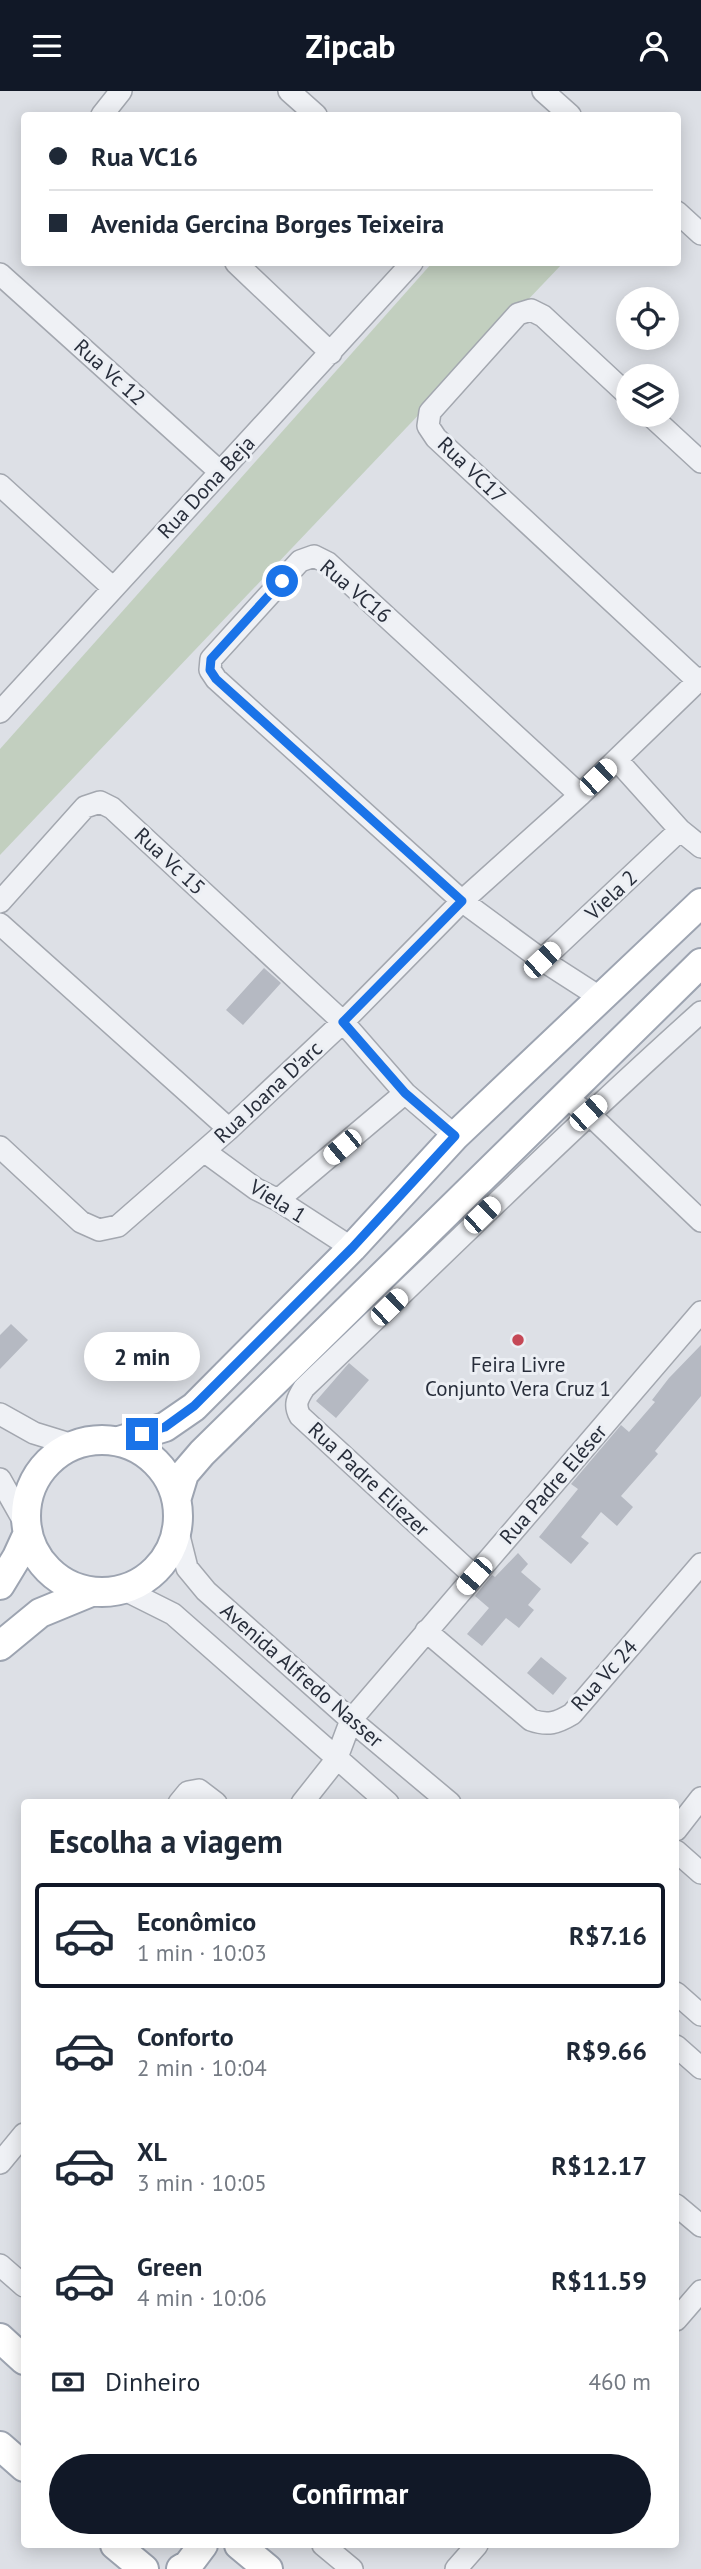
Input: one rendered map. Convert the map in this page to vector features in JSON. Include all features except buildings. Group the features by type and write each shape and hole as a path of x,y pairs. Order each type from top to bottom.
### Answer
{"main road":[{"path":"119,1441 165,1427 194,1406 352,1248 455,1136 701,903"},
{"path":"177,1497 184,1474 202,1453 701,963"},
{"path":"96,1440 119,1441 139,1449 156,1461 169,1478 177,1497 178,1532 171,1551 160,1568 144,1581 125,1590 91,1592 69,1585 50,1573 36,1555 27,1529 27,1500 36,1477 52,1458 73,1445 96,1440"},
{"path":"0,1585 17,1557 27,1529"},
{"path":"0,1646 40,1613 91,1592"},
{"path":"0,2338 21,2357"},
{"path":"0,2446 21,2464"},
{"path":"119,2548 144,2569"},
{"path":"181,2569 188,2565 201,2548"},
{"path":"243,2548 268,2569"}],"street":[{"path":"104,112 121,91"},
{"path":"289,91 313,112"},
{"path":"681,216 701,234"},
{"path":"239,266 331,352"},
{"name":"Rua Dona Beja","path":"1,710 409,266"},
{"name":"Rua Vc 12","path":"0,274 219,471"},
{"name":"Rua VC17","path":"616,384 543,316 531,310 518,314 430,412 428,426 436,438 700,680"},
{"path":"663,427 701,462"},
{"path":"0,485 113,588"},
{"name":"Rua VC16","path":"462,901 216,679 210,670 211,659 300,561 314,556 328,563 580,795"},
{"name":"Rua Joana D'arc","path":"0,1147 81,1223 99,1230 118,1226 229,1129 343,1022 462,901 580,795 700,680"},
{"path":"617,760 680,830 701,847"},
{"name":"Rua Vc 15","path":"0,902 85,807 100,802 112,807 343,1022"},
{"name":"Viela 2","path":"542,960 680,830"},
{"path":"462,901 542,960 601,998"},
{"path":"0,924 229,1129"},
{"path":"588,1113 701,1012"},
{"path":"343,1022 405,1093 455,1136"},
{"path":"278,1200 405,1093"},
{"path":"564,1098 588,1113 701,1221"},
{"name":"Rua Padre Eliezer","path":"474,1576 300,1416 295,1408 297,1399 304,1388 588,1113"},
{"name":"Viela 1","path":"204,1151 256,1189 278,1200 352,1248"},
{"name":"Rua Padre Eléser","path":"305,1799 336,1759 351,1720 701,1312"},
{"path":"0,1414 34,1433 73,1445"},
{"path":"0,1479 27,1529"},
{"name":"Avenida Alfredo Nasser","path":"178,1532 187,1568 206,1591 351,1720 445,1799"},
{"name":"Rua Vc 24","path":"426,1631 531,1720 544,1725 558,1723 572,1714 701,1564"},
{"name":"Avenida Alfredo Nasser","path":"125,1590 173,1614 383,1799"},
{"path":"182,1799 188,1792 200,1790 211,1799"},
{"path":"679,1826 701,1798"},
{"path":"679,1854 701,1873"},
{"path":"679,1996 701,2015"},
{"path":"679,2049 701,2068"},
{"path":"0,2163 21,2138"},
{"path":"679,2208 701,2226"},
{"path":"0,2265 21,2283"},
{"path":"679,2317 701,2291"},
{"path":"327,2548 352,2569"},
{"path":"456,2569 474,2548"}],"green space":[{"path":"429,266 560,266 0,855 0,749"}],"place":[{"name":"Feira Livre Conjunto Vera Cruz 1","path":"518,1340"}],"route":[{"path":"142,1434 165,1427 194,1406 352,1248 455,1136 405,1093 343,1022 462,901 216,679 210,670 211,659 282,581"}]}
